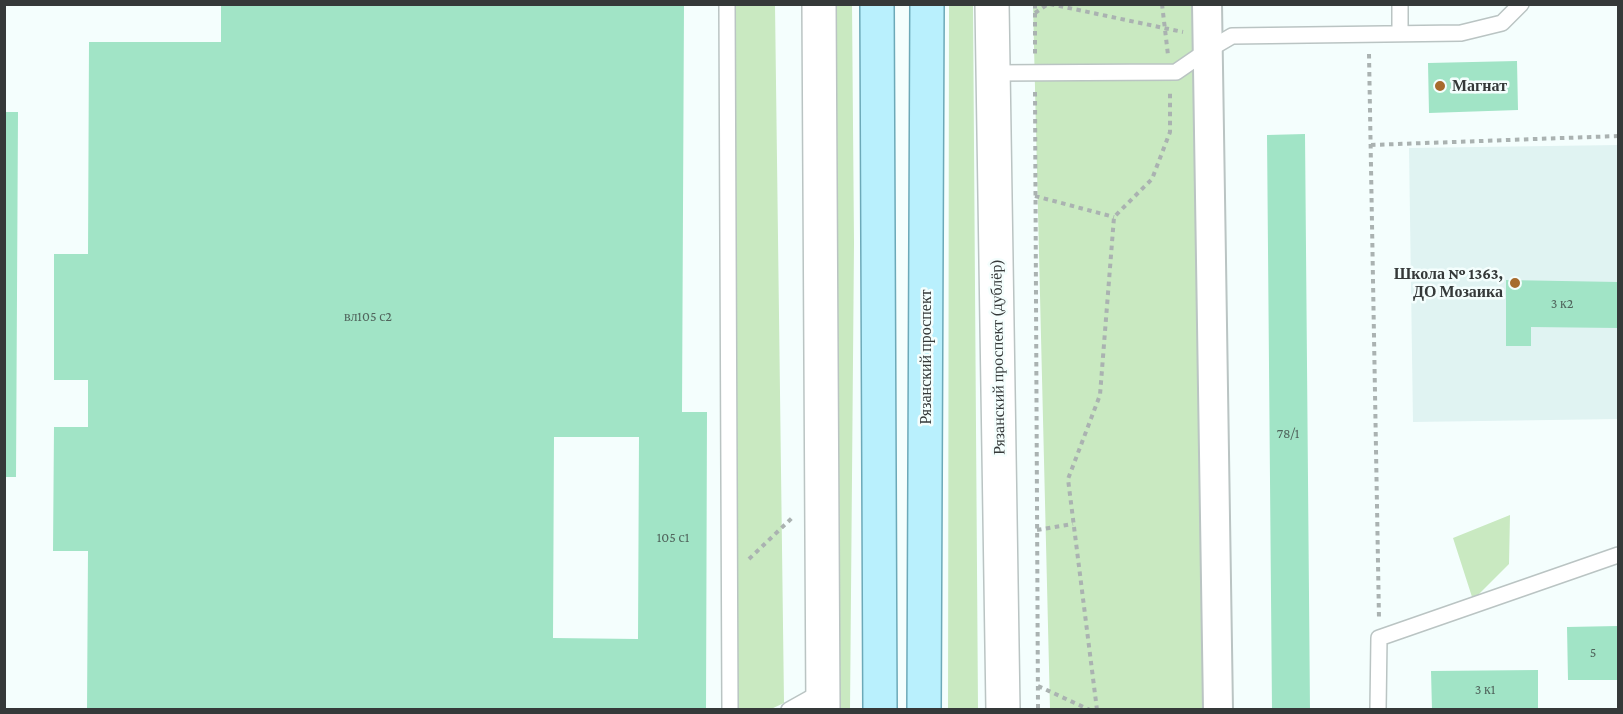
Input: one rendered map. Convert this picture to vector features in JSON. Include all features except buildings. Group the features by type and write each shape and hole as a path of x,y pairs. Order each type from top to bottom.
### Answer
{"main road":[{"path":"819,4 823,700"},
{"path":"877,4 880,710"},
{"name":"Рязанский проспект","path":"924,710 927,4"},
{"name":"Рязанский проспект (дублёр)","path":"992,4 1003,710"}],"street":[{"path":"1207,4 1218,710"}],"lane":[{"path":"727,4 730,710"},
{"path":"1400,4 1400,33"},
{"path":"993,74 1176,72 1208,42 1232,36 1461,33 1502,23 1521,4"},
{"path":"1378,710 1379,638 1618,555"},
{"path":"789,710 823,700"}],"path":[{"path":"1035,4 1038,710"},
{"path":"1035,13 1049,4 1208,42"},
{"path":"1097,710 1068,479 1100,395 1114,217 1152,179 1170,132 1170,72 1162,4"},
{"path":"1368,33 1379,638"},
{"path":"1371,145 1618,136"},
{"path":"1035,196 1114,217"},
{"path":"729,579 794,516"},
{"path":"1037,530 1073,524"},
{"path":"1038,686 1090,710"}],"shaded area":[{"name":"Школа № 1363, ДО Мозаика","path":"1618,145 1618,419 1413,422 1409,148"}],"green space":[{"path":"973,4 978,709 948,710 949,5"},
{"path":"735,5 775,5 784,703 771,709 737,709"},
{"path":"835,5 852,5 854,243 850,710 835,709 837,138"},
{"path":"1033,5 1202,5 1215,709 1050,709"},
{"path":"1510,515 1509,564 1473,600 1453,538"}],"place":[{"name":"Магнат","path":"1440,86"},
{"name":"Школа № 1363, ДО Мозаика","path":"1515,283"}]}
